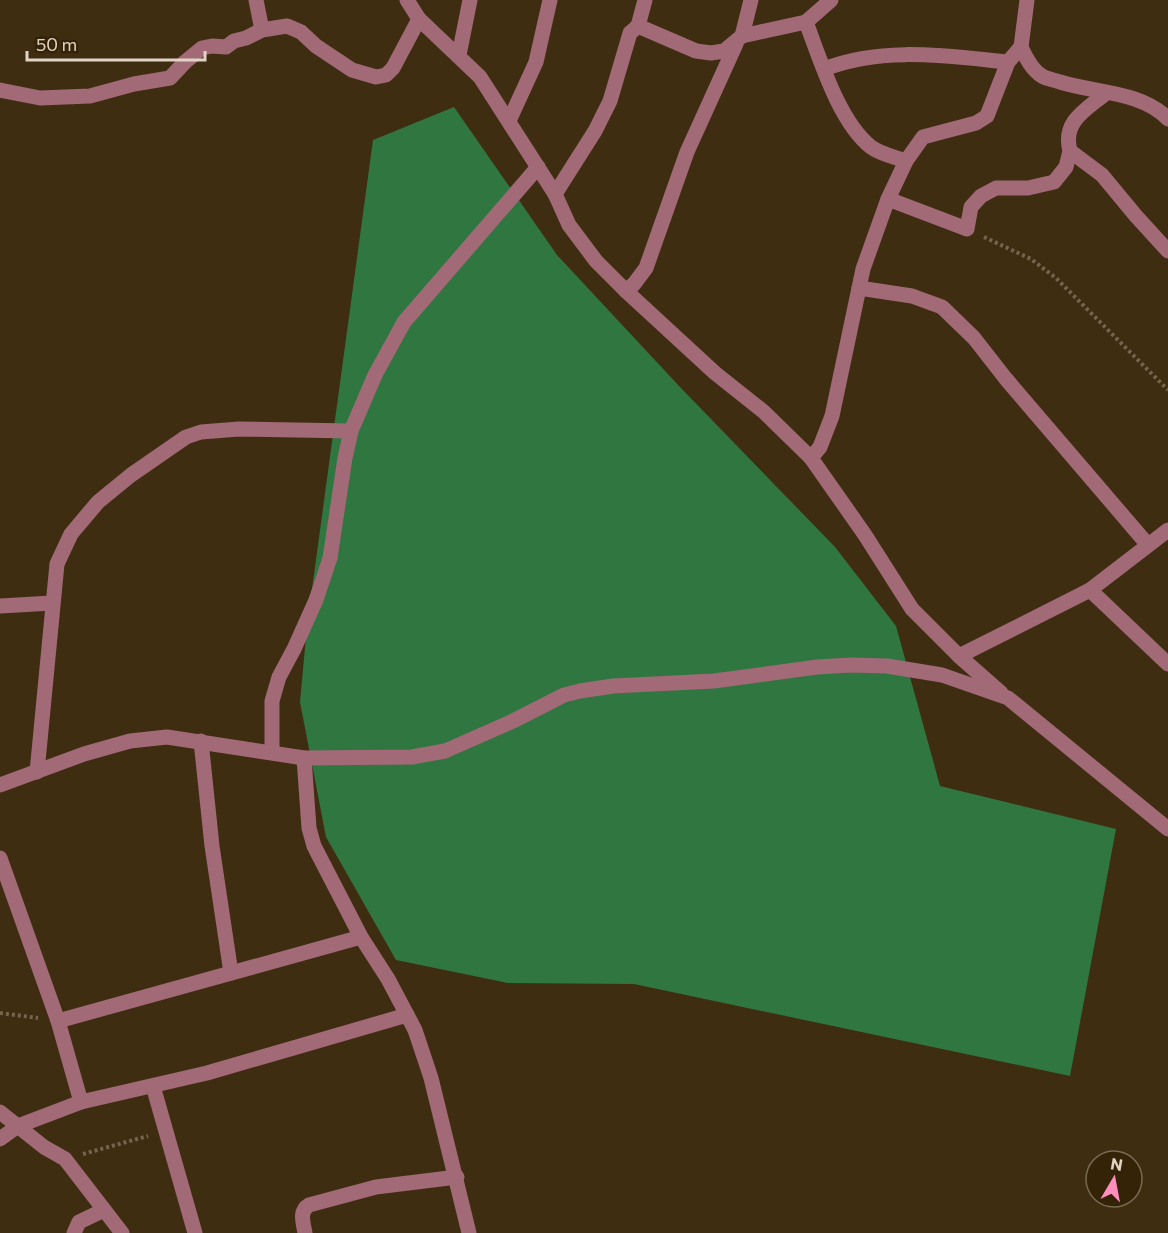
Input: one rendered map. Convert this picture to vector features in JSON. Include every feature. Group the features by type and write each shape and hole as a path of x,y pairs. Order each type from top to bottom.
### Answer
{"street":[{"path":"256,0 262,30"},
{"path":"407,0 419,19 480,77 555,194 570,225 596,261 715,373 764,412 811,458 866,535 912,609 959,656 1168,829"},
{"path":"459,56 470,0"},
{"path":"509,121 536,62 550,0"},
{"path":"555,194 595,131 610,100 630,33 638,26 645,0"},
{"path":"626,291 646,268 687,152 740,39 751,0"},
{"path":"638,26 696,51 711,53 724,51 740,39 806,22 831,0"},
{"path":"1027,0 1021,47 1027,60 1042,76 1168,112"},
{"path":"0,90 40,98 90,96 134,84 170,78 202,48 226,47 234,41 262,30 287,26 294,27 316,46 352,70 376,77 386,75 393,68 419,19"},
{"path":"806,22 850,126 872,148 906,161"},
{"path":"811,458 820,447 832,416 863,269 888,199 906,161 923,136 976,123 987,116 1008,62 1021,47"},
{"path":"824,69 847,60 907,54 1008,62"},
{"path":"888,199 967,229 971,207 981,196 996,188 1028,188 1054,182 1066,167 1070,151 1067,134 1078,116 1106,93"},
{"path":"1152,106 1168,119"},
{"path":"1070,151 1102,175 1168,251"},
{"path":"272,753 272,701 279,677 316,600 330,558 351,431 375,375 404,322 538,167"},
{"path":"859,288 912,296 942,307 974,338 1006,379 1148,544"},
{"path":"37,772 57,564 71,534 98,502 130,475 186,437 201,432 239,429 351,431"},
{"path":"959,656 1090,590 1168,530"},
{"path":"1090,590 1166,660"},
{"path":"0,606 52,603"},
{"path":"0,785 84,754 130,741 167,737 304,758 412,757 446,751 564,695 580,691 614,686 714,681 817,667 851,665 915,669 942,675 1008,698"},
{"path":"201,741 212,846 231,973"},
{"path":"304,758 309,828 314,846 361,937 388,979 415,1030 431,1078 469,1233"},
{"path":"0,858 58,1021 81,1102"},
{"path":"58,1021 361,937"},
{"path":"0,1139 18,1126 81,1102 207,1073 407,1015"},
{"path":"153,1086 195,1233"},
{"path":"0,1112 44,1147 65,1159 122,1233"},
{"path":"304,1233 302,1216 303,1211 309,1205 376,1187 457,1177"},
{"path":"74,1233 78,1222 104,1210"}],"path":[{"path":"967,229 1031,259 1056,278 1168,390"},
{"path":"0,1013 58,1021"},
{"path":"65,1159 167,1130"}],"green space":[{"path":"454,107 557,255 680,387 835,547 896,626 940,786 1116,829 1070,1076 634,984 508,983 396,960 326,837 300,702 307,626 373,140"}]}
